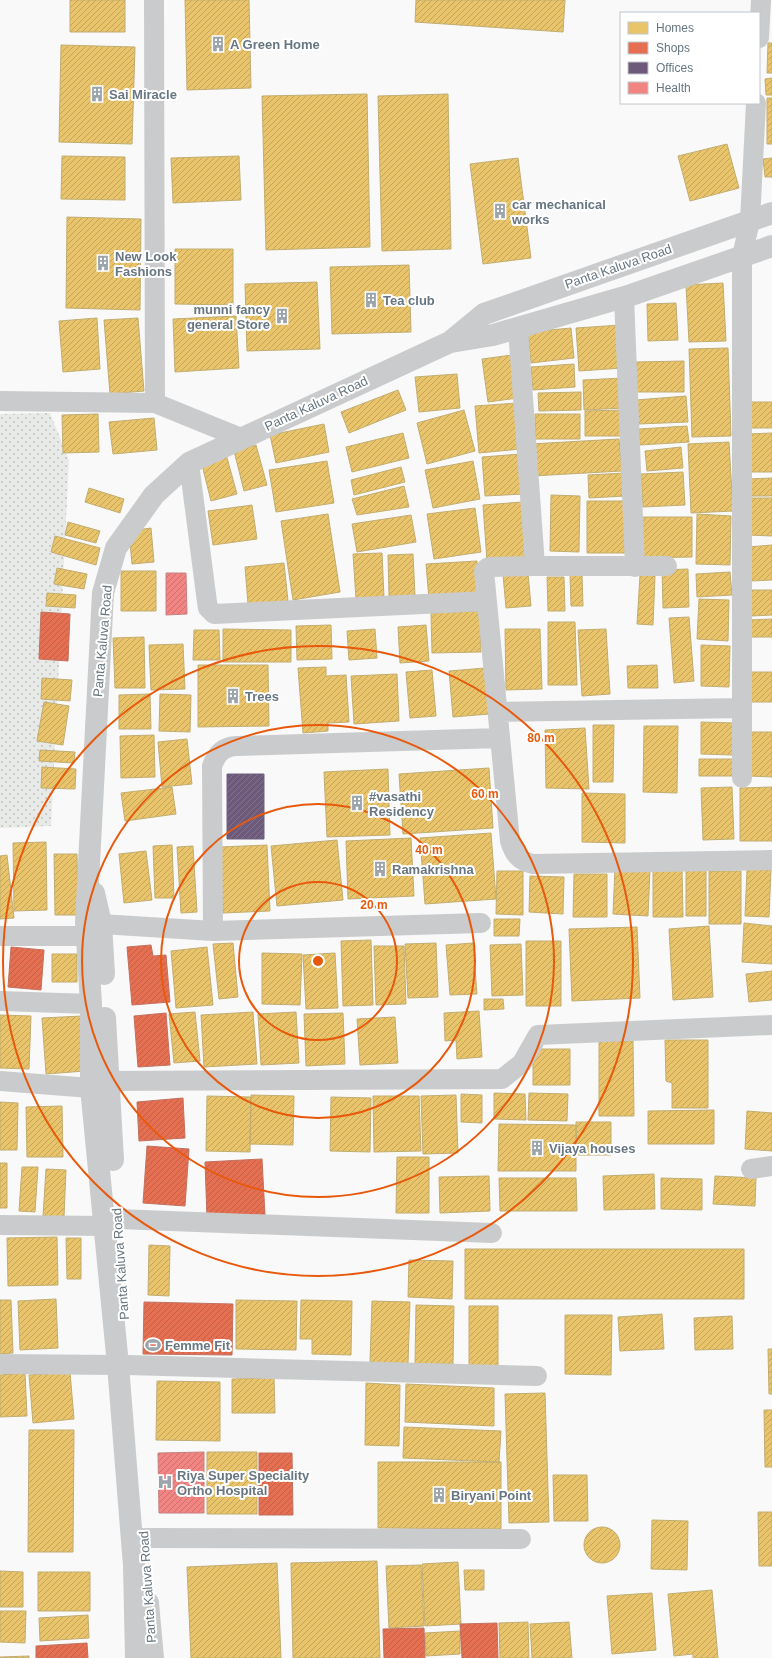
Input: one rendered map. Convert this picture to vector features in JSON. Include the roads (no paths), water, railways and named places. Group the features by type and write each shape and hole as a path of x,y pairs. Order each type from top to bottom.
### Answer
{"street":[{"path":"154,0 155,403"},
{"path":"760,19 761,0"},
{"path":"742,778 742,256 750,221 756,104"},
{"name":"Panta Kaluva Road","path":"100,1085 88,871 103,593 116,548 154,495 190,463 450,342 484,314 772,213"},
{"name":"Panta Kaluva Road","path":"450,342 493,335 624,297 772,246"},
{"path":"624,297 635,567"},
{"path":"518,328 535,566"},
{"path":"0,401 155,403 241,438"},
{"path":"190,463 207,602 208,608 214,614 487,601"},
{"path":"667,566 535,566 486,568 484,571 510,841 518,857 524,862 532,864 772,860"},
{"path":"498,712 742,708"},
{"path":"213,931 212,766 216,757 222,750 236,746 500,738"},
{"path":"0,936 91,927 213,931 481,923"},
{"name":"Panta Kaluva Road","path":"91,927 91,1004 100,1085 123,1365 134,1566 136,1658"},
{"path":"0,1001 91,1004"},
{"path":"0,1081 100,1085 502,1079 522,1063 538,1035 772,1025"},
{"path":"751,1169 772,1166"},
{"path":"0,1224 112,1222 492,1233"},
{"path":"0,1364 123,1365 537,1376"},
{"name":"Panta Kaluva Road","path":"123,1365 143,1538 153,1658"},
{"path":"143,1538 520,1539"}],"place":[{"name":"A Green Home","path":"218,44"},
{"name":"Sai Miracle","path":"97,94"},
{"name":"car mechanical works","path":"500,211"},
{"name":"New Look Fashions","path":"103,263"},
{"name":"Tea club","path":"371,300"},
{"name":"munni fancy general Store","path":"282,316"},
{"name":"Trees","path":"233,696"},
{"name":"#vasathi Residency","path":"357,803"},
{"name":"Ramakrishna","path":"380,869"},
{"name":"Vijaya houses","path":"537,1148"},
{"name":"Femme Fit","path":"153,1345"},
{"name":"Riya Super Speciality Ortho Hospital","path":"165,1482"},
{"name":"Biryani Point","path":"439,1495"}]}
